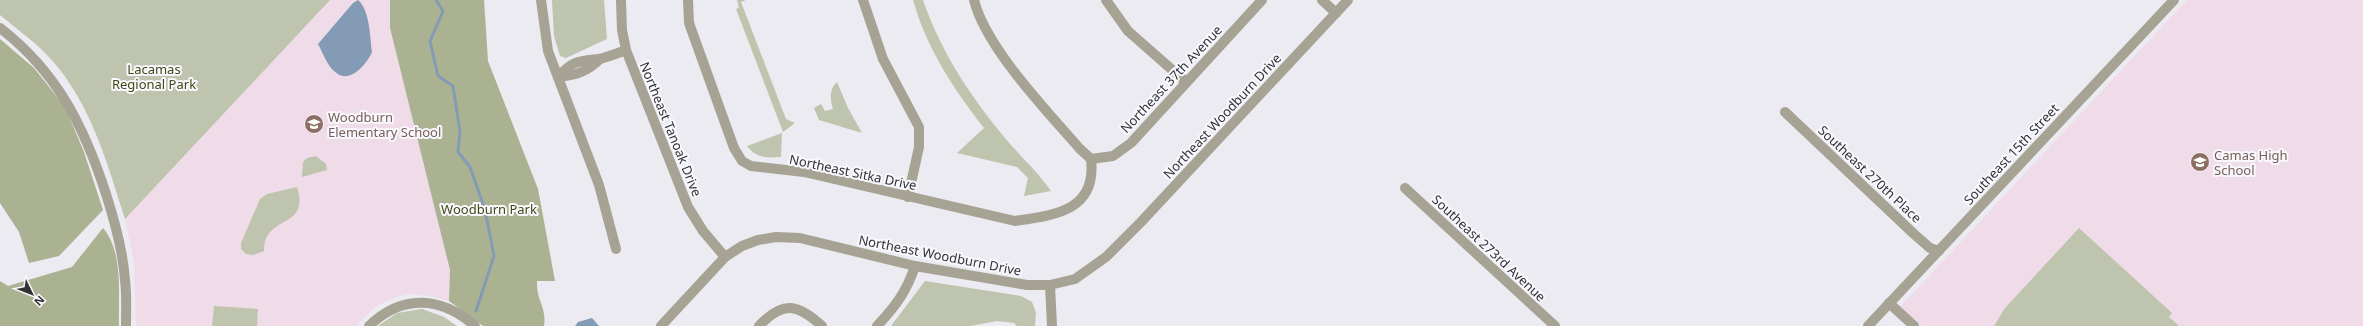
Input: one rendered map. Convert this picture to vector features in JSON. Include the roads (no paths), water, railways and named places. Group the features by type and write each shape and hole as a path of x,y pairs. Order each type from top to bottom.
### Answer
{"street":[{"path":"541,0 548,51 599,185 616,249"},
{"name":"Northeast Tanoak Drive","path":"622,0 622,30 626,50 688,207 703,231 725,257"},
{"name":"Northeast Sitka Drive","path":"688,0 689,23 734,148 742,161 751,166 804,172 1004,219 1015,220 1051,216 1069,209 1080,201 1091,181 1091,159"},
{"path":"863,0 883,59 918,127 919,146 908,196"},
{"path":"974,0 990,34 1007,62 1080,149 1091,159"},
{"path":"1106,0 1128,31 1186,82"},
{"name":"Northeast 37th Avenue","path":"1091,159 1105,159 1118,153 1131,143 1262,0"},
{"path":"1322,0 1336,13"},
{"name":"Northeast Woodburn Drive","path":"660,326 725,257 742,246 758,240 776,237 800,238 915,266 1027,286 1050,285 1075,279 1106,257 1348,0"},
{"name":"Southeast 15th Street","path":"1868,326 2174,0"},
{"path":"0,28 30,54 58,87 75,114 89,147 118,235 126,280 126,326"},
{"path":"558,77 575,75 588,70 600,59 626,50"},
{"name":"Southeast 270th Place","path":"1785,112 1914,234 1930,248 1939,251"},
{"name":"Southeast 273rd Avenue","path":"1406,188 1556,326"},
{"path":"877,326 897,304 908,287 915,266"},
{"path":"1050,285 1052,326"},
{"path":"369,326 391,308 426,302 450,309 475,326"},
{"path":"1889,303 1914,326"},
{"path":"759,326 771,314 781,308 791,307 802,310 822,326"}],"water":[{"path":"358,0 365,10 367,17 372,52 366,63 356,72 351,75 340,75 329,66 318,44 353,3"},
{"path":"592,318 599,326 575,326 578,322"}],"waterway":[{"path":"436,0 443,11 430,41 438,76 453,86 460,132 458,152 470,167 485,210 494,256 476,311"}],"place":[{"name":"Woodburn Elementary School","path":"314,124"},
{"name":"Camas High School","path":"2200,162"}],"park label":[{"name":"Lacamas Regional Park","path":"154,76"},
{"name":"Woodburn Park","path":"489,209"}]}
